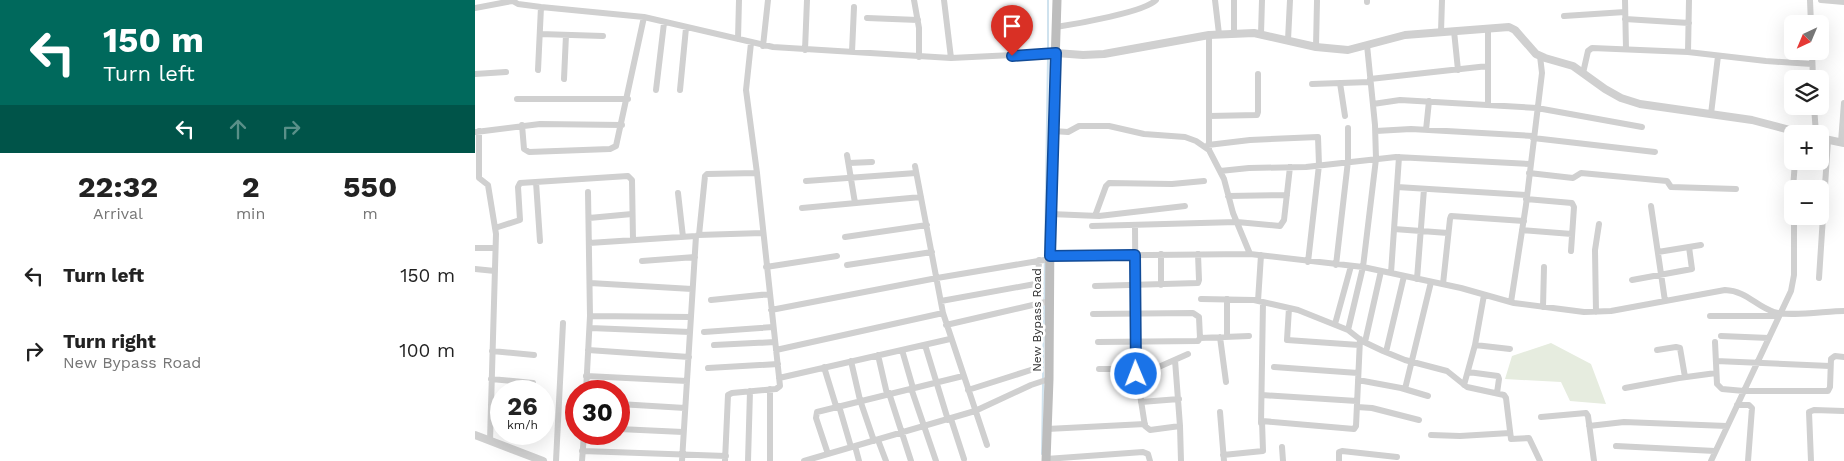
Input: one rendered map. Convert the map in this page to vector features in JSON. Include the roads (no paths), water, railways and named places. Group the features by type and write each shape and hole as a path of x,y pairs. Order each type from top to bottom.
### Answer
{"main road":[{"name":"New Bypass Road","path":"1046,460 1047,429 1044,381 1046,259 1051,214 1053,131 1051,54 1056,27 1057,0"}],"street":[{"path":"738,39 739,0"},
{"path":"763,46 767,0"},
{"path":"805,50 807,0"},
{"path":"914,0 918,20 919,57"},
{"path":"944,0 951,58"},
{"path":"1056,27 1098,20 1149,6 1156,0"},
{"path":"1215,0 1219,34"},
{"path":"1234,0 1234,34"},
{"path":"1261,34 1262,0"},
{"path":"1288,40 1290,0"},
{"path":"1441,32 1443,0"},
{"path":"1625,0 1626,49"},
{"path":"1688,52 1689,0"},
{"path":"1810,0 1811,15"},
{"path":"1821,0 1844,2"},
{"path":"475,8 512,1 541,7 644,17 763,46 951,58 1051,54 1083,56 1105,54 1219,34 1261,34 1316,47 1348,50 1397,36 1488,28 1512,28 1540,56 1573,66 1605,89 1631,102 1765,123 1784,128"},
{"path":"1316,47 1317,1"},
{"path":"538,70 541,7"},
{"path":"851,52 855,7"},
{"path":"1564,16 1625,12"},
{"path":"522,125 525,149 529,152 612,149 618,142 644,17"},
{"path":"867,18 918,20"},
{"path":"1625,20 1689,23"},
{"path":"656,90 664,22"},
{"path":"681,90 686,28"},
{"path":"1488,28 1488,104"},
{"path":"1454,31 1458,70"},
{"path":"540,34 603,36"},
{"path":"563,79 566,35"},
{"path":"1209,35 1209,148 1224,179 1237,222 1250,254"},
{"path":"582,451 682,458 725,458 728,396 732,393 779,388 780,386 746,90 751,43"},
{"path":"1348,330 1363,267 1376,158 1376,131 1367,45"},
{"path":"1583,73 1587,51 1590,48 1688,52 1766,61 1813,64"},
{"path":"1511,302 1527,197 1542,73 1540,56"},
{"path":"1711,114 1717,56"},
{"path":"1813,60 1813,70"},
{"path":"1312,84 1370,80 1488,66"},
{"path":"475,74 506,72"},
{"path":"1209,116 1257,115 1258,74"},
{"path":"1340,83 1345,116"},
{"path":"517,99 628,99"},
{"path":"1373,104 1400,100 1537,108 1641,127"},
{"path":"1426,130 1429,101"},
{"path":"1829,140 1843,143 1844,103"},
{"path":"502,380 491,379 495,228 488,185 479,178 477,132 522,125 622,125"},
{"path":"1053,131 1068,132 1079,126 1109,126 1144,134 1185,137 1209,148 1250,140 1317,136 1319,140 1319,165 1308,262"},
{"path":"1336,265 1348,161 1348,128"},
{"path":"1376,131 1405,129 1533,137 1655,152"},
{"path":"847,155 855,204"},
{"path":"1220,171 1319,165 1399,157 1530,164"},
{"path":"1391,273 1399,157"},
{"path":"849,163 872,162"},
{"path":"915,166 946,325 987,445"},
{"path":"1092,226 1237,222 1282,225 1290,167"},
{"path":"1819,278 1823,170"},
{"path":"682,458 692,289 706,175 709,173 757,174"},
{"path":"806,181 916,173"},
{"path":"1529,173 1573,178 1581,173 1667,181 1671,187 1737,189"},
{"path":"495,228 521,220 518,185 536,182 629,176 631,180 633,240"},
{"path":"1095,216 1109,183 1172,184 1204,181"},
{"path":"536,182 540,241"},
{"path":"1397,187 1527,197 1572,203 1571,251"},
{"path":"1417,279 1423,189"},
{"path":"586,380 590,328 588,192"},
{"path":"678,192 683,237"},
{"path":"1228,196 1287,195"},
{"path":"802,208 921,198"},
{"path":"1051,214 1095,216 1185,206"},
{"path":"1651,206 1665,300"},
{"path":"589,218 632,214"},
{"path":"1443,284 1450,219 1453,216 1523,221"},
{"path":"1595,312 1595,250 1599,224"},
{"path":"845,237 927,225"},
{"path":"1711,461 1780,315 1793,281 1794,225"},
{"path":"1135,226 1136,377 1145,424 1149,430 1180,426"},
{"path":"1394,230 1448,233"},
{"path":"1522,230 1572,234"},
{"path":"589,243 763,233"},
{"path":"1658,252 1701,245"},
{"path":"1632,280 1692,269 1689,247"},
{"path":"475,248 495,248"},
{"path":"847,265 932,252"},
{"path":"771,310 1046,259 1161,254 1250,254 1363,267 1443,284 1511,302 1595,312 1716,291 1733,290 1747,295 1780,315"},
{"path":"1161,254 1161,285"},
{"path":"1095,286 1198,283 1198,254"},
{"path":"1220,412 1223,458 1263,451 1261,423 1261,255"},
{"path":"766,267 837,256"},
{"path":"642,261 695,257"},
{"path":"941,301 1035,284 1038,281 1046,259"},
{"path":"1335,324 1351,266"},
{"path":"1543,307 1544,267"},
{"path":"475,269 495,271"},
{"path":"1261,423 1354,429 1356,426 1361,342 1381,271"},
{"path":"1386,352 1403,276"},
{"path":"1405,389 1431,282"},
{"path":"590,283 692,289"},
{"path":"711,300 770,294"},
{"path":"1464,385 1475,345 1484,295"},
{"path":"1201,299 1261,301 1289,308 1348,330 1361,342"},
{"path":"1226,382 1224,337 1227,299"},
{"path":"946,325 1045,302"},
{"path":"1289,308 1287,340 1361,342 1412,362 1447,371 1464,385 1504,395 1506,398 1510,433 1513,440 1530,439 1540,461"},
{"path":"1710,316 1780,315 1844,311"},
{"path":"776,350 943,313"},
{"path":"1093,314 1197,314 1199,317 1200,340 1197,342 1098,342"},
{"path":"590,316 691,317"},
{"path":"556,461 563,324"},
{"path":"704,332 773,327"},
{"path":"590,328 690,332"},
{"path":"1200,338 1249,336"},
{"path":"1721,336 1769,338"},
{"path":"779,378 824,366 950,339"},
{"path":"714,345 775,342"},
{"path":"1715,342 1716,373 1719,388 1744,391 1828,391 1830,387 1832,357 1844,357"},
{"path":"925,344 936,382 964,459"},
{"path":"1475,345 1510,349"},
{"path":"1657,350 1680,348 1685,377"},
{"path":"588,350 689,356"},
{"path":"902,350 923,427 936,461"},
{"path":"492,351 534,354"},
{"path":"1136,377 1188,354"},
{"path":"878,355 888,394 911,461"},
{"path":"1175,360 1179,399 1181,461"},
{"path":"851,361 860,400 886,461"},
{"path":"1716,361 1830,366"},
{"path":"708,368 778,364"},
{"path":"824,366 837,406 859,461"},
{"path":"1274,368 1358,376 1428,396"},
{"path":"968,390 1034,369"},
{"path":"1099,369 1136,369"},
{"path":"1468,372 1498,376 1497,393"},
{"path":"1625,388 1716,373"},
{"path":"586,376 687,381"},
{"path":"829,454 816,418 816,413 860,400 963,376"},
{"path":"808,460 902,434 975,411 1044,381"},
{"path":"770,389 770,461"},
{"path":"748,461 750,391"},
{"path":"1262,395 1357,404 1419,420"},
{"path":"1141,402 1179,399"},
{"path":"630,405 685,408"},
{"path":"1737,405 1749,405 1753,408 1748,461"},
{"path":"1811,461 1809,412 1814,410 1844,411"},
{"path":"1541,417 1584,412 1587,414 1594,461"},
{"path":"1589,426 1633,422 1727,426"},
{"path":"1047,429 1145,424"},
{"path":"630,430 683,432"},
{"path":"1431,435 1460,436 1510,433"},
{"path":"475,435 490,441"},
{"path":"501,445 543,461"},
{"path":"582,461 583,445"},
{"path":"1616,446 1715,451"},
{"path":"1282,447 1283,461"},
{"path":"1339,461 1339,452 1342,451 1397,457"},
{"path":"1046,460 1143,452 1148,454 1150,461"}],"waterway":[{"path":"1048,0 1048,51"},
{"path":"1043,379 1048,56"},
{"path":"1042,454 1043,383"}]}
